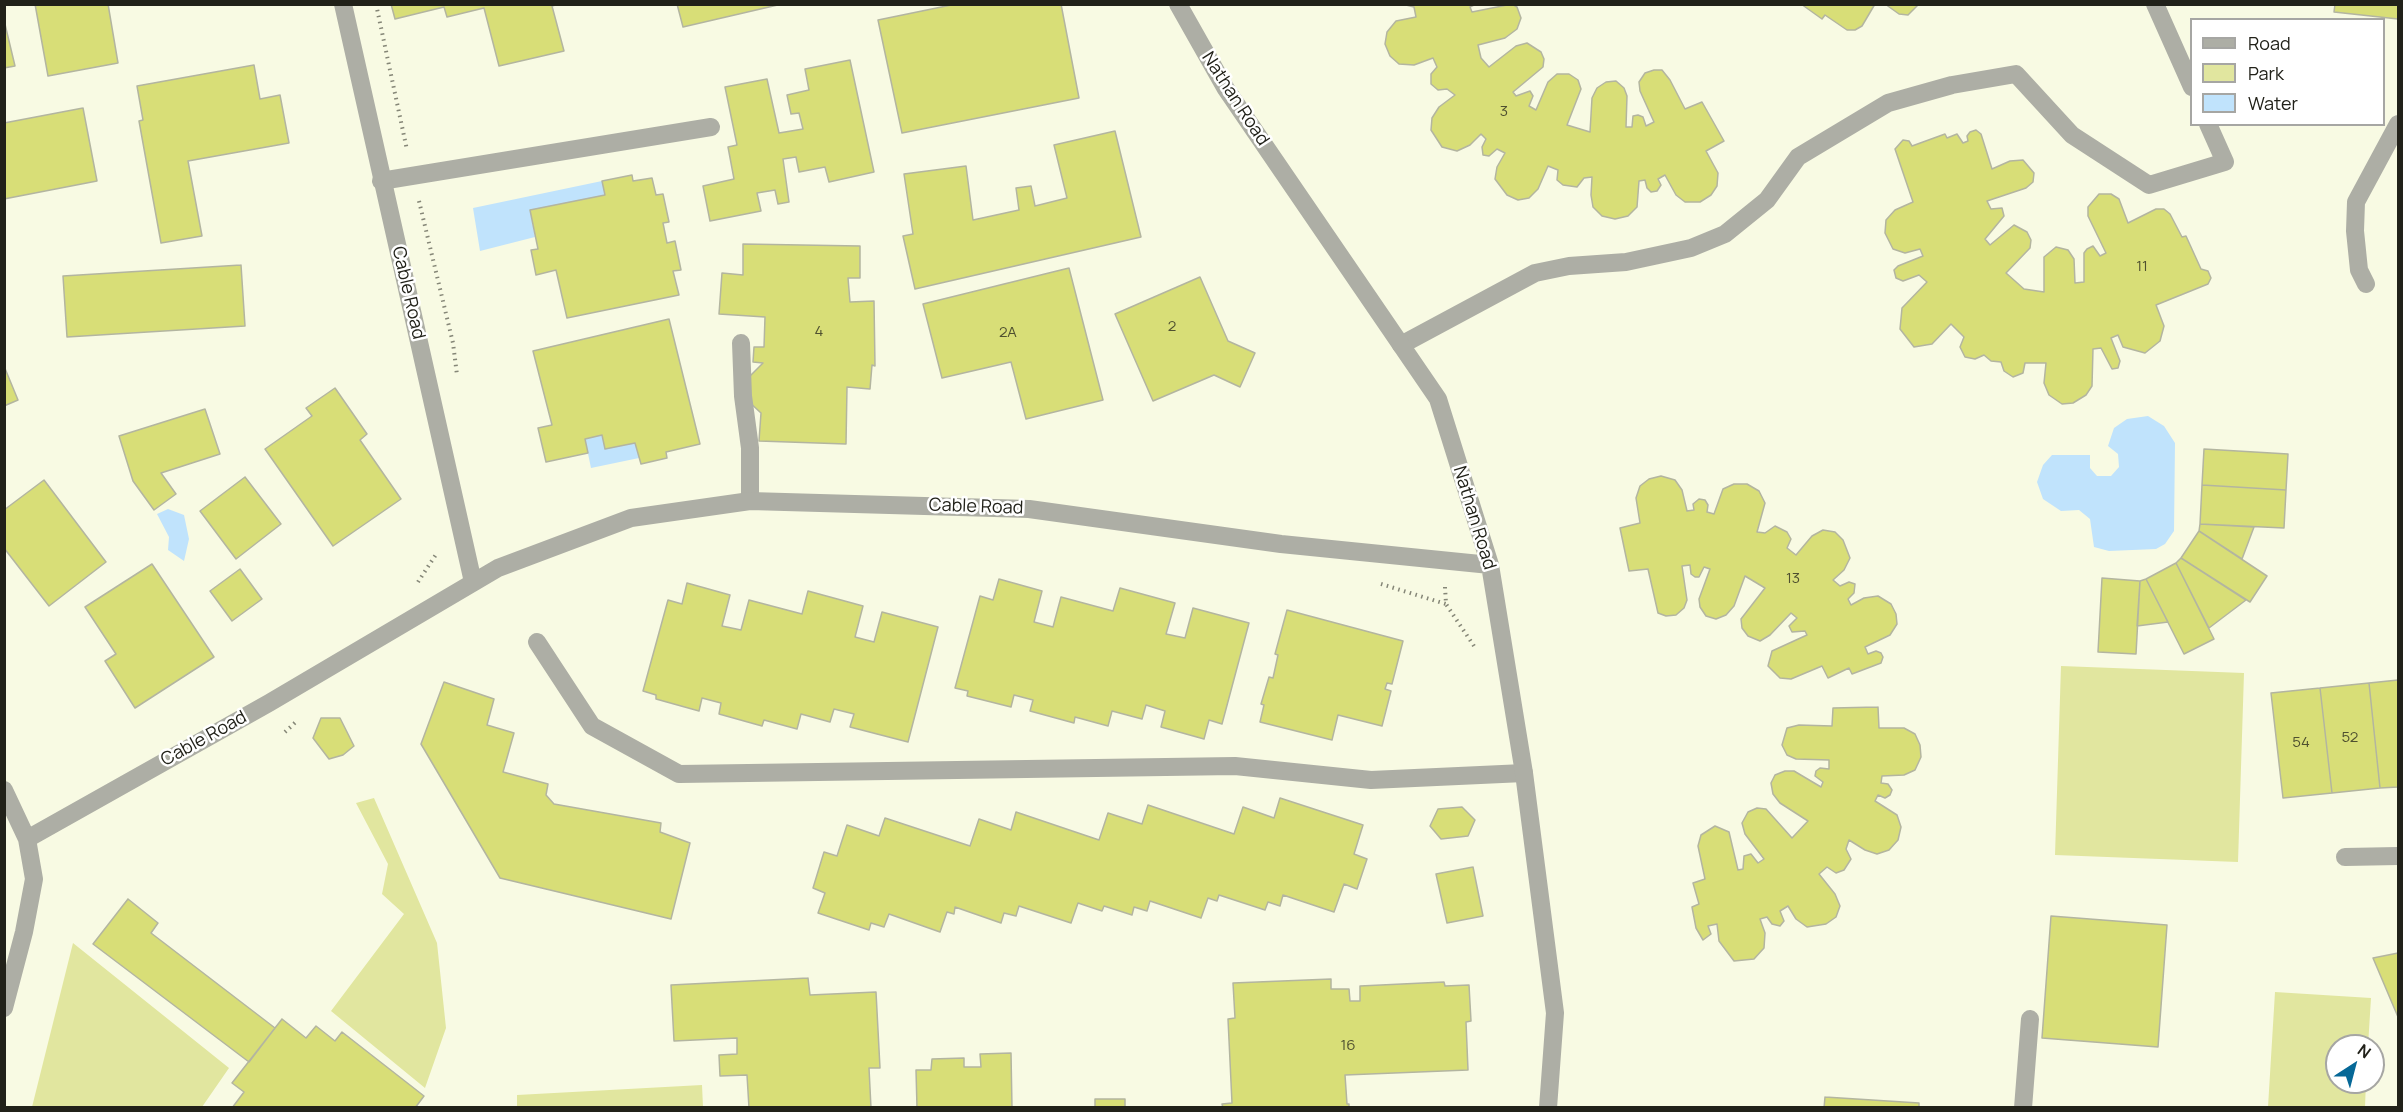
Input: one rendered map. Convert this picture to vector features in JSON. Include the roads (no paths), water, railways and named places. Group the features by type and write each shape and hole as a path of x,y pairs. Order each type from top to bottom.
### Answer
{"street":[{"name":"Cable Road","path":"343,4 473,582"},
{"name":"Nathan Road","path":"1178,4 1226,89 1438,399 1490,564 1524,773 1555,1013 1548,1107"},
{"path":"2155,4 2190,83"},
{"path":"1401,345 1535,273 1569,266 1626,262 1691,248 1725,234 1767,200 1798,157 1888,103 1952,85 2016,74 2072,135 2148,185 2225,162 2209,126"},
{"path":"2366,284 2359,270 2355,231 2356,202 2398,124"},
{"path":"381,181 711,127"},
{"path":"741,344 743,396 750,448 750,501"},
{"name":"Cable Road","path":"27,839 269,703 498,568 630,518 750,501 1029,509 1281,544 1490,564"},
{"path":"537,642 592,726 679,774 1235,766 1371,780 1524,773"},
{"path":"4,789 27,839 34,879 24,933 4,1008"},
{"path":"2345,857 2398,856"},
{"path":"2024,1107 2030,1019"}],"water":[{"path":"602,181 605,195 530,210 535,237 480,251 473,208"},
{"path":"2148,416 2164,426 2175,443 2174,531 2165,544 2156,549 2109,551 2094,547 2090,519 2079,510 2061,511 2043,499 2037,482 2043,465 2052,455 2090,455 2090,468 2097,476 2111,476 2119,467 2118,454 2108,446 2114,428 2127,419"},
{"path":"602,435 605,449 635,443 639,458 591,468 585,439"},
{"path":"168,509 184,515 189,539 184,561 168,550 169,537 157,514"}]}
